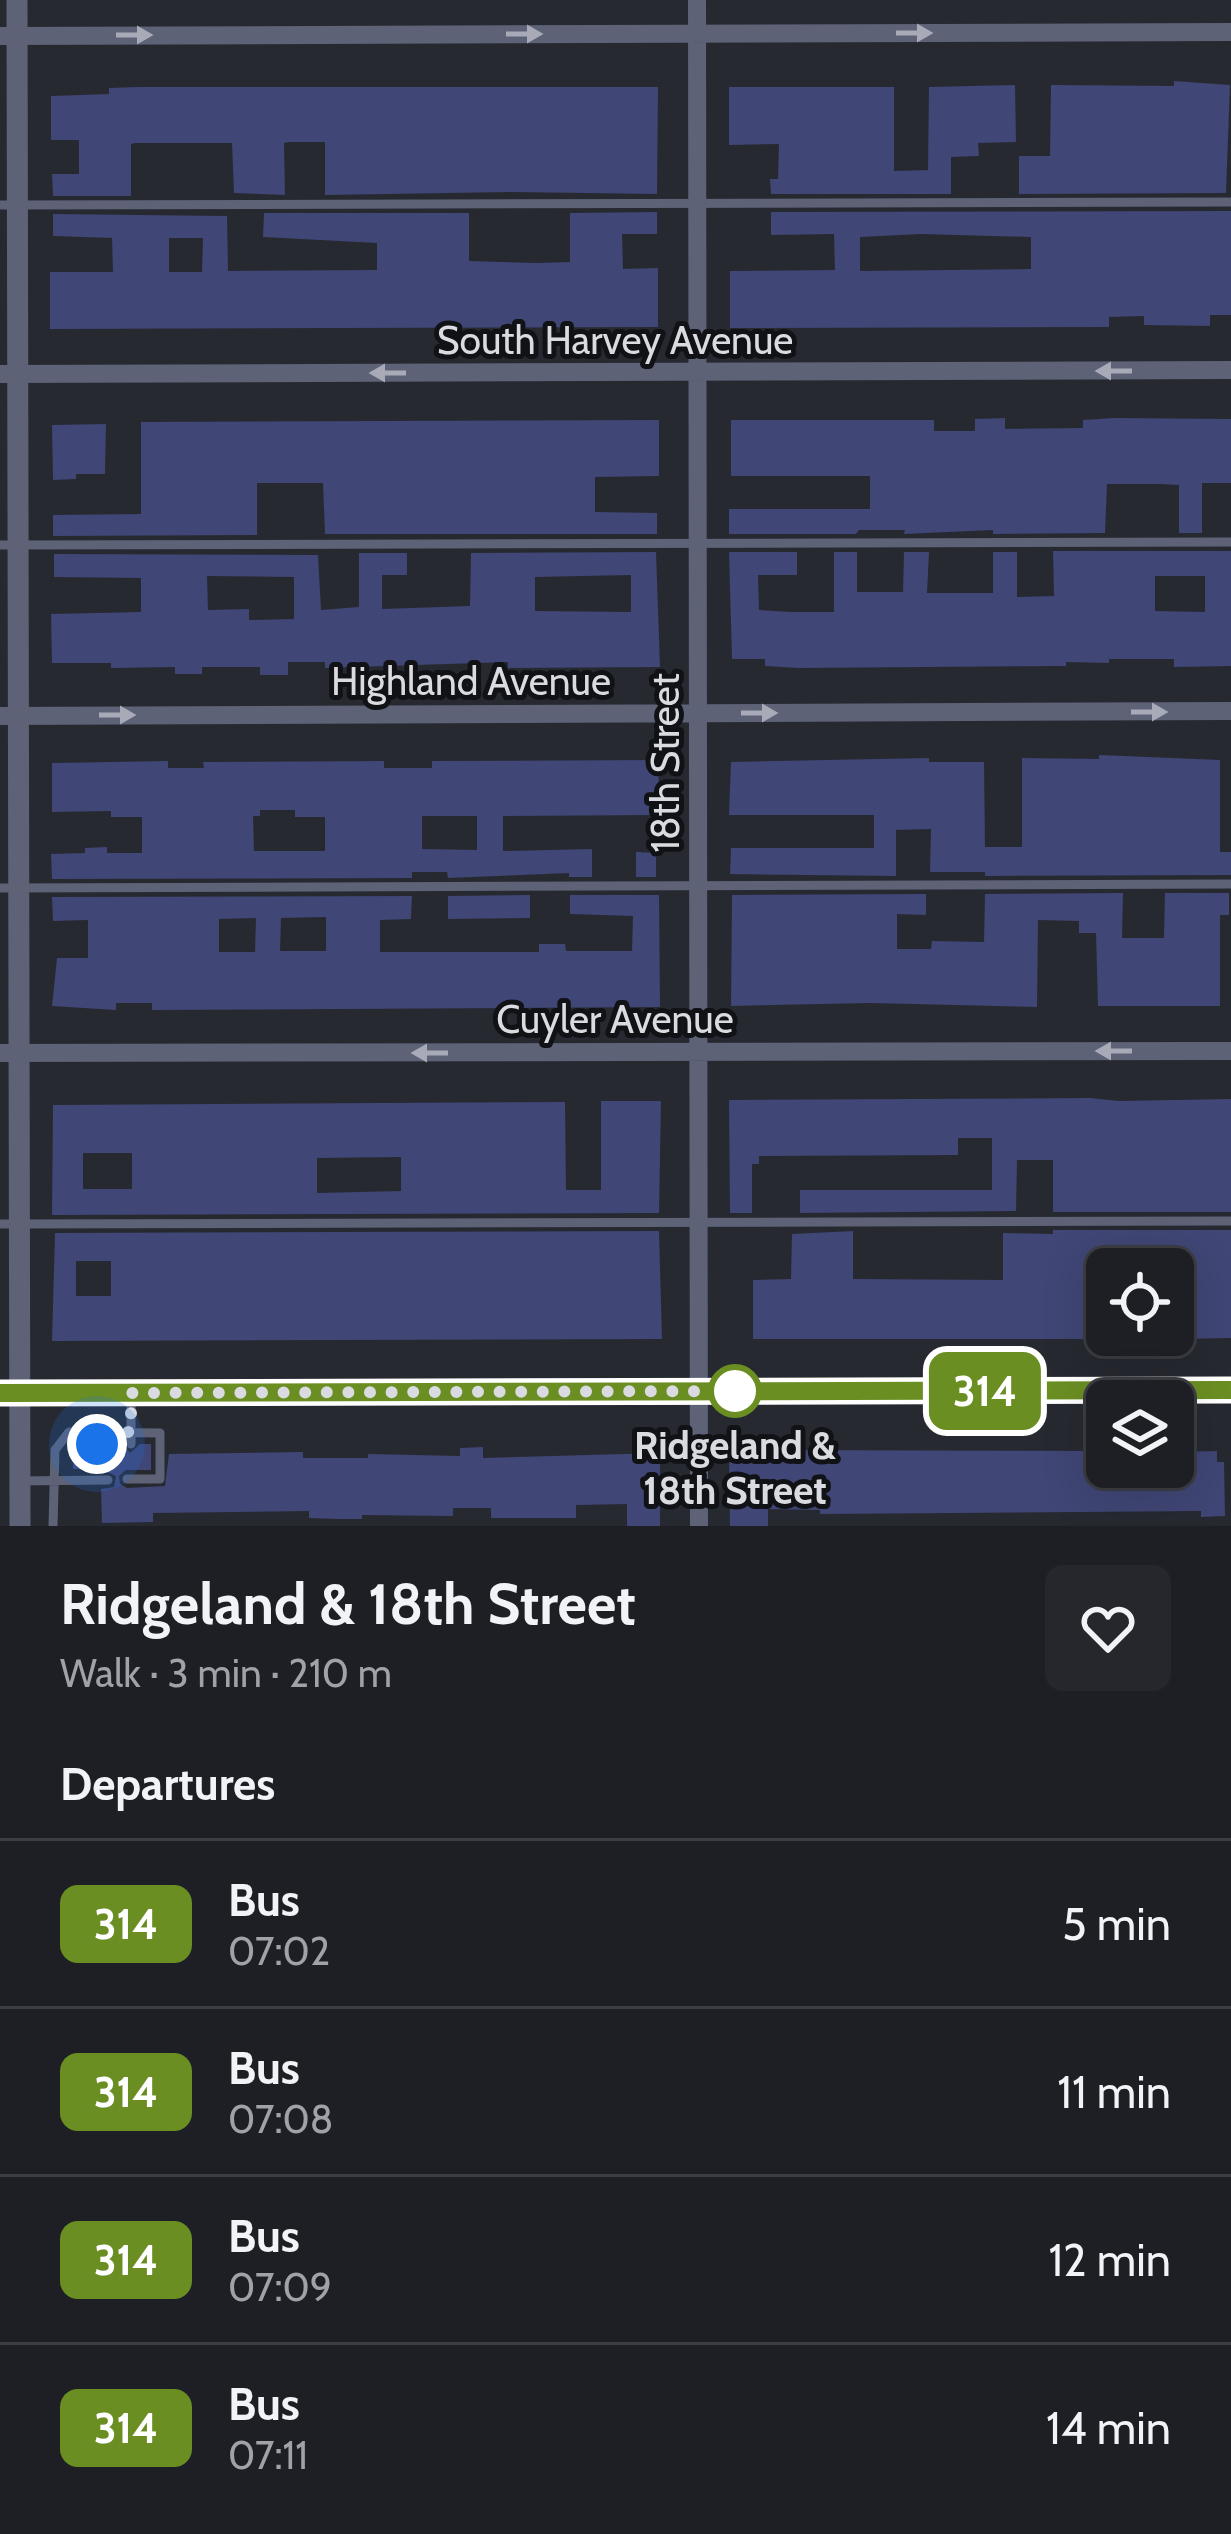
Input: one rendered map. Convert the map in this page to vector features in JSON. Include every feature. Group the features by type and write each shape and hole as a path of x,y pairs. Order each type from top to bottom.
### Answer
{"street":[{"path":"17,0 8,36 9,1054 10,1393 20,1526"},
{"name":"18th Street","path":"697,0 700,1526"},
{"path":"8,36 1231,32"},
{"name":"South Harvey Avenue","path":"9,374 1231,370"},
{"name":"Highland Avenue","path":"9,716 1231,711"},
{"name":"Cuyler Avenue","path":"9,1054 1231,1051"},
{"path":"10,1393 1231,1390"}],"lane":[{"path":"8,205 1231,202"},
{"path":"9,545 1231,542"},
{"path":"9,888 1231,884"},
{"path":"10,1224 1231,1221"},
{"path":"131,1393 131,1438"},
{"path":"53,1526 55,1450 70,1432 131,1438 160,1432 160,1479 130,1476"},
{"path":"20,1480 100,1476"}],"building":[{"path":"1174,81 1230,85 1226,193 1019,194 1019,156 1050,156 1051,85 1174,86"},
{"path":"1015,85 1016,142 978,143 979,156 951,157 951,194 771,194 770,179 778,179 779,144 729,145 729,87 894,87 894,171 928,170 929,87"},
{"path":"658,87 657,194 325,195 325,142 289,142 284,143 285,195 234,193 232,143 135,143 131,144 131,196 53,196 52,174 79,174 79,140 51,140 51,96 109,94 109,88"},
{"path":"1231,211 1231,315 1210,315 1210,326 1144,325 1144,316 1109,317 1109,327 730,328 730,271 835,270 834,234 771,235 771,212","holes":["860,237 1031,237 1031,269 860,271"]},
{"path":"657,212 657,234 622,234 623,269 658,268 658,327 50,329 50,272 113,272 112,238 53,236 53,214 227,216 228,271 377,270 377,243 263,237 264,213 469,213 469,261 537,263 570,262 570,213","holes":["169,238 203,238 202,272 169,272"]},
{"path":"1005,418 1005,429 1083,428 1083,420 1114,418 1231,419 1231,483 1202,483 1202,533 1179,533 1179,485 1107,484 1105,533 859,530 856,534 729,534 729,509 870,509 870,476 731,476 731,420 934,420 934,431 975,431 975,419"},
{"path":"659,420 659,476 595,477 595,512 657,513 657,534 325,534 323,483 257,483 257,535 53,536 53,515 141,514 141,422"},
{"path":"106,424 105,474 53,480 52,425"},
{"path":"1053,551 1231,551 1231,666 1174,667 1174,659 1109,659 1109,663 1066,662 1066,666 799,668 765,666 765,659 732,659 729,552 797,552 797,575 758,575 759,610 834,612 834,552 857,552 857,592 903,592 904,552 929,552 927,593 993,593 993,552 1017,552 1017,597 1054,596","holes":["1155,576 1205,576 1205,612 1155,611"]},
{"path":"656,552 660,667 508,668 508,662 325,668 325,662 288,662 288,675 260,675 260,667 202,667 202,674 175,674 175,667 52,663 51,614 141,612 141,578 54,577 54,554 318,555 321,610 359,607 359,553 407,553 407,575 382,575 382,609 470,606 471,553","holes":["631,575 631,612 535,611 535,577","207,576 294,577 294,619 249,620 249,609 208,610"]},
{"path":"1099,755 1220,760 1220,852 1231,852 1231,875 930,872 931,829 896,830 896,876 730,874 731,848 874,848 874,815 729,815 731,762 929,758 929,762 984,762 985,847 1022,847 1022,758 1099,759"},
{"path":"659,760 658,815 503,816 503,851 592,849 592,877 569,877 569,873 448,878 447,872 412,872 412,878 52,879 51,854 107,847 107,853 142,853 142,817 111,817 111,811 52,812 52,763 168,761 168,768 204,768 203,762 384,761 384,768 432,768 432,761","holes":["260,810 295,810 295,817 325,817 325,851 254,851 253,816 260,816","422,816 477,816 477,850 422,849"]},
{"path":"636,852 656,853 656,877 636,877"},
{"path":"1123,893 1122,938 1164,938 1165,893 1229,893 1229,915 1220,915 1220,1006 1098,1006 1096,933 1079,933 1079,921 1038,920 1037,1007 731,1006 732,895 926,894 926,915 897,914 897,949 931,949 932,941 984,942 985,894"},
{"path":"530,895 530,918 448,919 448,896"},
{"path":"570,895 659,895 660,1007 152,1010 152,1003 116,1003 116,1010 52,1006 57,958 88,958 88,920 53,921 52,897 412,896 411,919 380,920 380,952 539,952 539,944 565,944 566,951 632,951 633,916 570,914","holes":["326,917 326,951 280,951 281,918","256,918 255,952 219,952 219,919"]},
{"path":"1231,1099 1231,1212 1053,1212 1053,1160 1017,1160 1016,1211 800,1213 800,1190 992,1190 992,1138 958,1138 958,1155 759,1156 759,1164 752,1164 752,1213 730,1213 729,1100"},
{"path":"601,1101 661,1101 659,1213 52,1215 53,1105 565,1102 566,1190 601,1190","holes":["83,1153 132,1153 132,1189 83,1189","401,1157 401,1191 317,1193 317,1158"]},
{"path":"1053,1230 1231,1230 1231,1338 1194,1339 1194,1248 1086,1248 1086,1339 753,1339 753,1280 791,1279 792,1234 853,1231 853,1279 1003,1280 1003,1233 1053,1234"},
{"path":"659,1231 662,1339 52,1341 55,1233","holes":["76,1261 111,1261 111,1296 76,1296"]},
{"path":"73,1444 122,1444 130,1453 140,1444 151,1444 151,1470 126,1470 119,1476 120,1484 127,1488 165,1486 169,1454 460,1456 460,1448 483,1447 483,1458 660,1453 660,1526 627,1526 627,1504 576,1505 576,1518 491,1518 491,1508 453,1508 453,1516 339,1519 309,1518 309,1511 153,1513 153,1522 102,1523 101,1489 114,1487 116,1476 101,1469 73,1469"},
{"path":"1086,1451 1086,1488 1194,1488 1194,1452 1217,1451 1217,1462 1224,1462 1225,1516 1201,1517 1201,1511 820,1514 820,1510 768,1509 768,1526 730,1526 729,1453"}],"bus line":[{"name":"314","path":"0,1393 1231,1390"}],"place":[{"name":"Ridgeland & 18th Street","path":"735,1391"}],"route":[{"path":"97,1444 97,1432 131,1432 131,1393 735,1391"}]}
